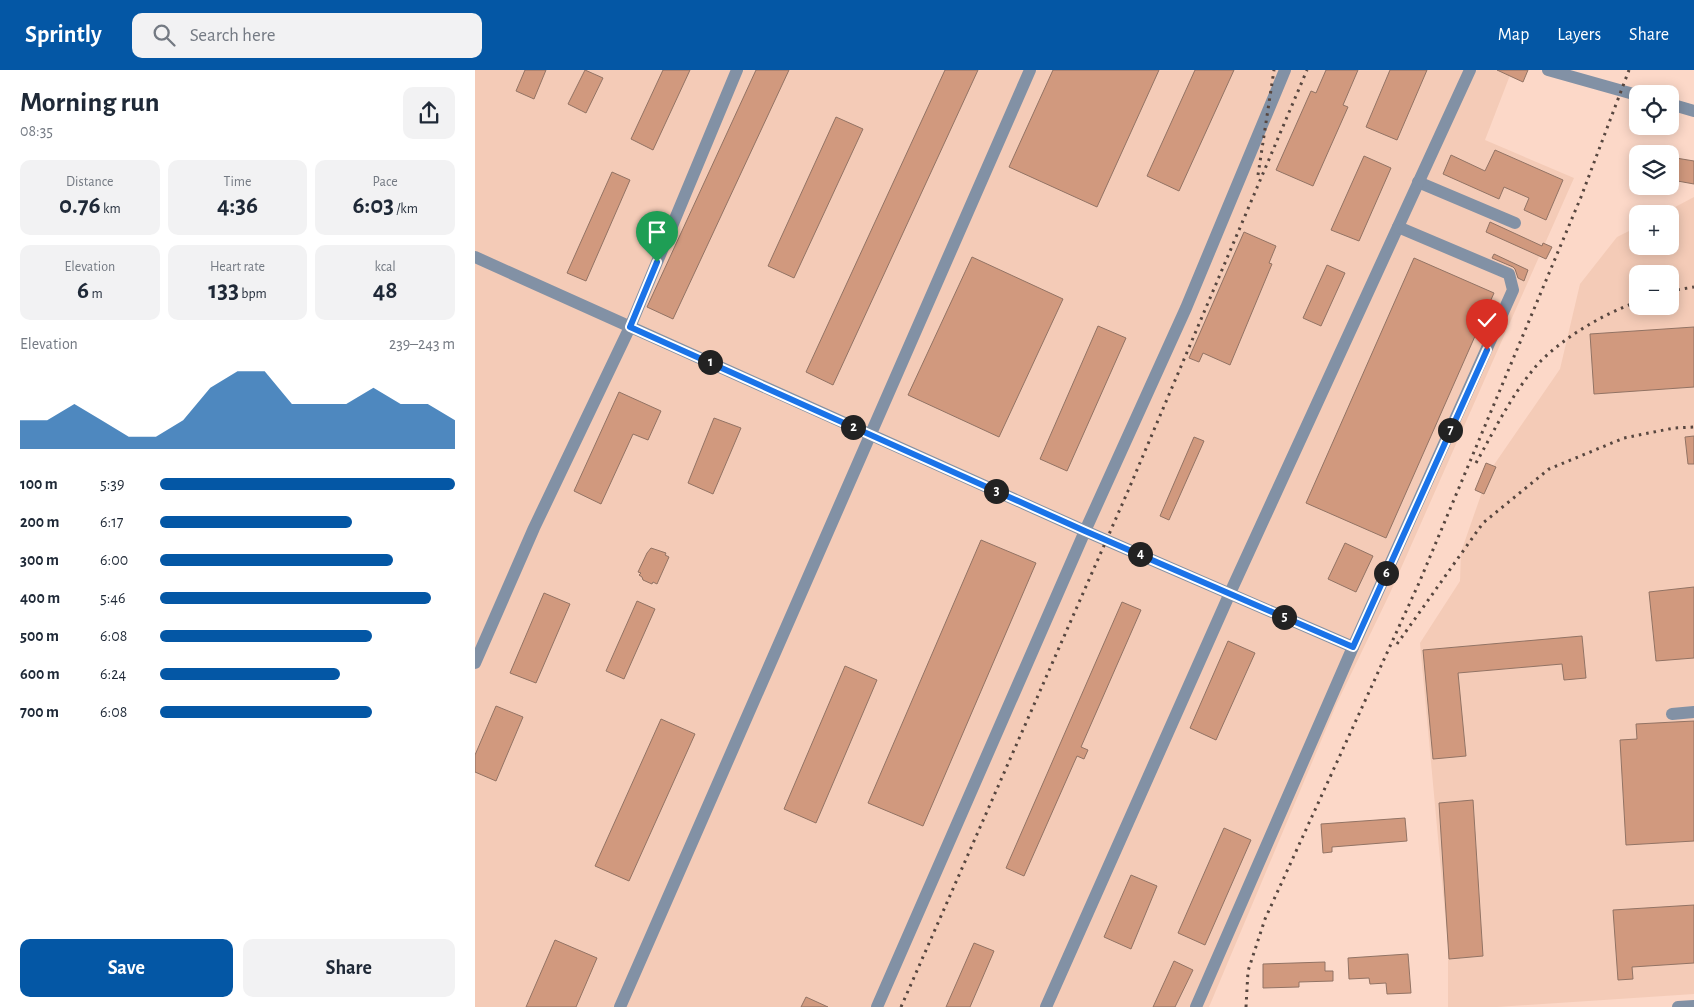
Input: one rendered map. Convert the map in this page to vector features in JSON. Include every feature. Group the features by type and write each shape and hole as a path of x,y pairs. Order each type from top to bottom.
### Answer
{"lane":[{"path":"475,663 533,528 630,327 737,70"},
{"path":"619,1007 1030,70"},
{"path":"877,1007 1085,531 1186,308 1285,70"},
{"path":"1046,1007 1230,593 1470,70"},
{"path":"1548,70 1576,74 1629,92"},
{"path":"1679,107 1694,111"},
{"path":"1418,182 1515,223"},
{"path":"1196,1007 1353,647 1513,290 1509,274 1398,227"},
{"path":"475,257 1085,531 1353,647"},
{"path":"1671,714 1694,712"},
{"path":"1678,1007 1694,1006"}],"shaded area":[{"path":"475,70 1512,70 1485,140 1574,178 1390,593 1337,703 1209,1007 475,1007"},
{"path":"1694,197 1694,994 1497,1007 1448,1007 1448,946 1420,643 1460,581 1461,552 1489,472 1560,369 1580,284 1617,237 1629,231 1629,255 1679,255 1679,205"}],"building":[{"path":"525,70 546,70 534,99 516,91"},
{"path":"585,70 603,78 586,113 568,104"},
{"path":"663,70 690,70 653,150 631,139"},
{"path":"756,70 789,70 673,319 647,307"},
{"path":"945,70 978,70 833,385 806,372"},
{"path":"1053,70 1159,70 1097,207 1009,167"},
{"path":"1195,70 1234,70 1179,191 1147,176"},
{"path":"1326,70 1358,70 1343,105 1348,107 1313,186 1276,170 1311,91 1316,93"},
{"path":"1390,70 1427,70 1397,140 1366,127"},
{"path":"1497,70 1528,70 1523,82"},
{"path":"836,117 863,129 794,278 768,266"},
{"path":"1495,150 1563,180 1546,220 1524,210 1529,198 1504,187 1499,199 1443,174 1451,155 1485,171"},
{"path":"1364,156 1391,168 1359,241 1331,230"},
{"path":"1679,158 1694,161 1694,184 1679,181"},
{"path":"612,172 630,180 586,281 567,273"},
{"path":"1490,222 1542,246 1543,243 1552,247 1546,259 1486,232"},
{"path":"1244,232 1276,246 1269,263 1272,264 1230,365 1203,353 1199,362 1189,358"},
{"path":"1494,254 1528,270 1524,281 1518,278 1513,267 1492,258"},
{"path":"972,257 1063,299 999,437 908,395"},
{"path":"1414,258 1494,293 1386,538 1306,503"},
{"path":"1327,265 1345,273 1321,326 1303,318"},
{"path":"1098,326 1126,338 1067,471 1040,459"},
{"path":"1694,327 1694,387 1594,394 1590,334"},
{"path":"619,392 661,411 648,440 633,434 601,504 574,491"},
{"path":"714,418 741,428 713,494 688,483"},
{"path":"1694,436 1694,464 1688,464 1685,437"},
{"path":"1194,437 1204,441 1169,520 1160,516"},
{"path":"1486,463 1496,467 1484,494 1475,490"},
{"path":"981,540 1036,563 923,826 868,803"},
{"path":"1345,543 1373,556 1356,592 1328,579"},
{"path":"651,548 666,553 665,555 669,557 657,584 643,580 639,575 641,573 638,572"},
{"path":"1694,587 1694,658 1656,661 1649,592"},
{"path":"544,593 570,604 536,683 510,673"},
{"path":"637,601 655,609 624,679 606,671"},
{"path":"1122,602 1141,610 1081,747 1088,750 1084,759 1077,756 1024,876 1006,868"},
{"path":"1582,636 1586,678 1564,680 1562,664 1458,673 1466,756 1433,759 1423,650"},
{"path":"1228,641 1255,653 1216,740 1190,728"},
{"path":"845,666 877,680 816,823 784,809"},
{"path":"496,706 523,717 496,781 475,772 475,755"},
{"path":"661,719 695,734 629,881 595,866"},
{"path":"1694,721 1694,841 1626,845 1620,740 1637,739 1636,724"},
{"path":"1473,800 1483,956 1449,959 1439,803"},
{"path":"1405,818 1407,841 1332,847 1332,852 1323,853 1321,824"},
{"path":"1224,828 1251,840 1205,945 1178,933"},
{"path":"1131,875 1157,886 1131,949 1104,937"},
{"path":"1694,905 1694,963 1632,967 1633,979 1618,980 1613,910"},
{"path":"555,940 597,958 576,1007 526,1007"},
{"path":"974,943 994,951 970,1007 946,1007"},
{"path":"1408,954 1411,993 1387,994 1386,983 1370,984 1369,978 1349,979 1348,958"},
{"path":"1174,961 1193,970 1175,1007 1153,1007"},
{"path":"1325,962 1325,971 1333,971 1333,981 1299,982 1299,987 1263,988 1263,964"},
{"path":"806,997 828,1007 801,1007"}],"railway":[{"path":"1258,175 1274,70"},
{"path":"901,1007 1128,491 1307,70"},
{"path":"1246,1007 1248,971 1265,919 1419,583 1581,197 1629,70"},
{"path":"1679,290 1694,287"},
{"path":"1476,463 1512,400 1537,365 1558,345 1571,336 1597,320 1629,305"},
{"path":"1397,644 1483,523 1549,469 1624,438 1674,428 1694,427"}],"route":[{"path":"657,262 630,327 1085,531 1353,647 1487,350"}]}
